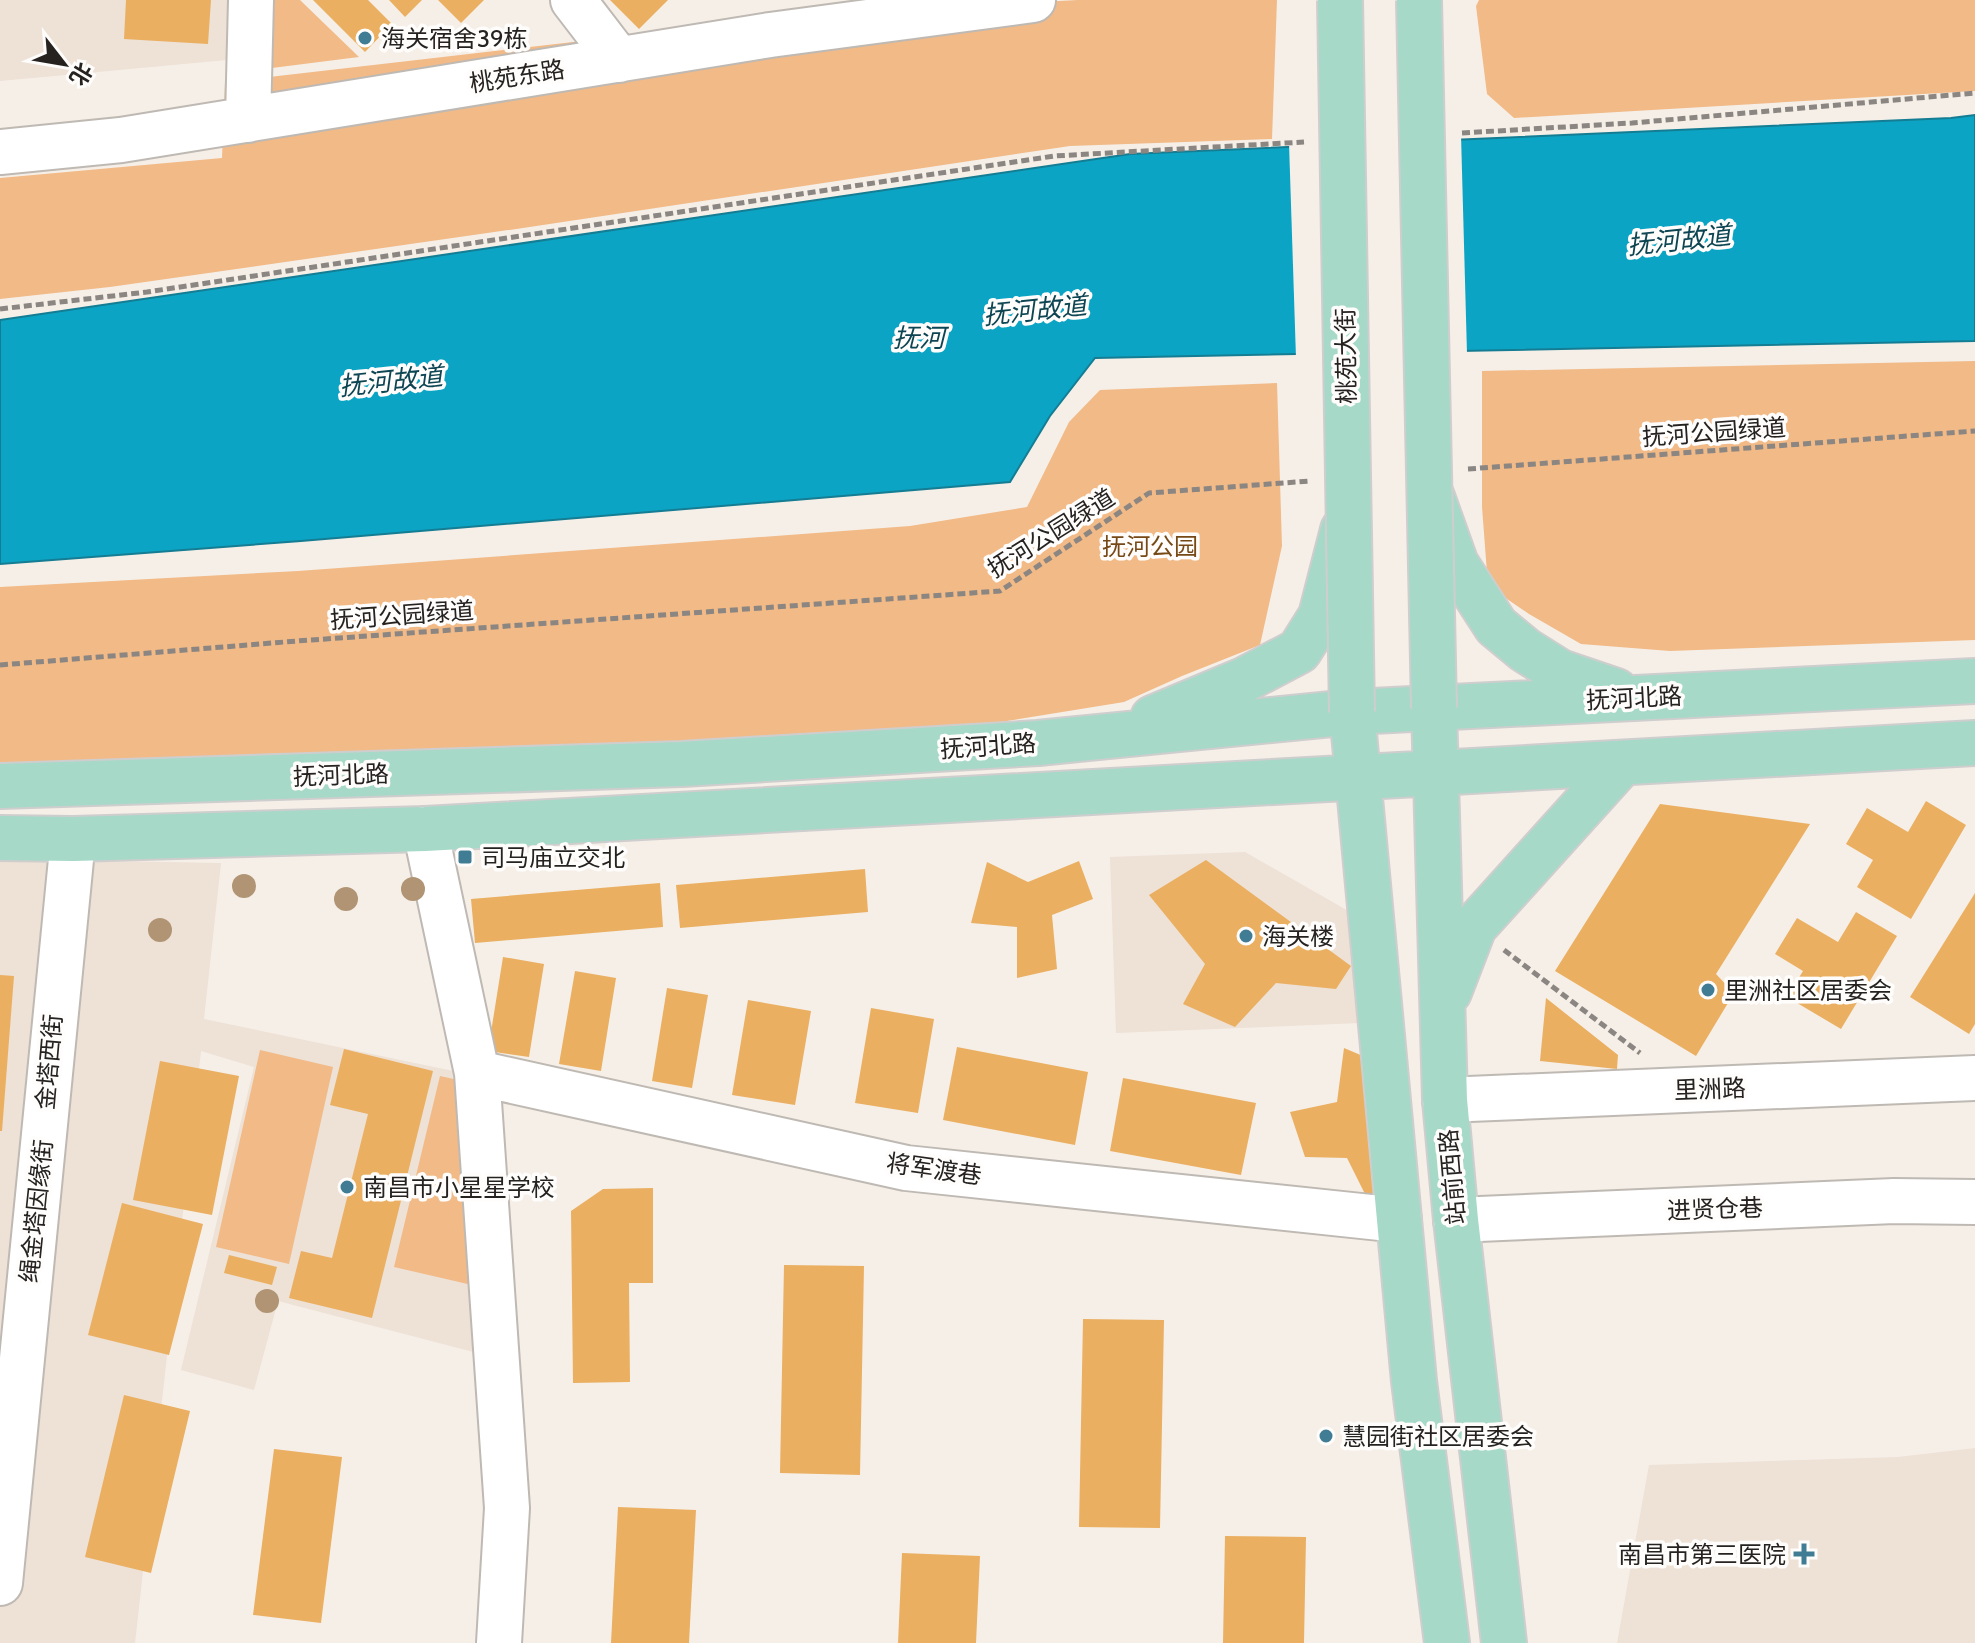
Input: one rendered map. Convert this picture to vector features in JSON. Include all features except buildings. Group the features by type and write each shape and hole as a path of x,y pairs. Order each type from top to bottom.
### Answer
{"main road":[{"name":"桃苑大街","path":"1340,0 1336,494 1352,712"},
{"path":"1419,0 1448,480 1456,564 1496,626 1525,650 1560,672 1636,698"},
{"path":"1434,708 1448,480"},
{"path":"1109,736 1244,680 1299,651 1321,616 1336,494"},
{"name":"抚河北路","path":"0,786 682,764 1038,743 1352,712 1975,681"},
{"name":"站前西路","path":"1434,708 1445,1100 1504,1643"},
{"path":"1352,712 1414,1381 1447,1643"},
{"path":"0,838 73,839 425,829 1975,743"},
{"path":"1442,1013 1474,927 1622,763"}],"street":[{"path":"248,120 251,0"},
{"path":"573,0 619,60"},
{"name":"桃苑东路","path":"0,152 121,140 619,60 777,18 1033,0"},
{"path":"425,829 477,1073 507,1508 499,1643"},
{"name":"金塔西街","path":"0,1572 73,839"},
{"name":"绳金塔因缘街","path":"0,1583 73,839"},
{"name":"将军渡巷","path":"477,1073 906,1168 1399,1220"},
{"name":"里洲路","path":"1445,1100 1975,1078"},
{"name":"进贤仓巷","path":"1456,1220 1894,1201 1975,1202"}],"path":[{"path":"1460,133 1632,123 1975,93"},
{"path":"0,309 163,289 1054,156 1304,142"},
{"name":"抚河公园绿道","path":"1448,480 1975,431"},
{"name":"抚河公园绿道","path":"0,665 1000,591 1149,493 1336,494"},
{"path":"1474,927 1688,1090"}],"shaded area":[{"path":"0,0 229,0 227,60 0,81"},
{"path":"1245,852 1357,916 1361,1023 1116,1033 1110,857"},
{"path":"0,859 221,863 204,1019 463,1073 481,1354 278,1301 254,1390 181,1370 254,1067 201,1051 135,1643 0,1643"},
{"name":"南昌市第三医院","path":"1975,1448 1975,1643 1617,1643 1649,1465 1898,1457"}],"green space":[{"path":"267,0 300,0 359,57 264,69"},
{"path":"1078,0 1277,0 1272,139 1070,146 523,228 110,287 0,299 0,178 222,158 225,82 817,14"},
{"path":"1479,0 1975,0 1975,91 1514,118 1487,94 1476,6"},
{"path":"1975,361 1975,640 1670,651 1581,644 1488,586 1482,507 1482,371"},
{"name":"抚河公园","path":"1277,383 1282,546 1260,645 1124,702 976,726 0,777 0,587 298,571 910,526 1027,507 1069,422 1100,390"},
{"path":"260,1050 333,1067 289,1264 216,1247"},
{"path":"440,1076 458,1080 472,1285 394,1267"}],"water":[{"name":"抚河","path":"1975,115 1975,341 1095,358 1050,416 1010,482 0,564 0,320 1130,154"}],"pier":[{"path":"1461,135 1467,354 1296,358 1289,143"}],"place":[{"name":"海关宿舍39栋","path":"365,38"},
{"name":"司马庙立交北","path":"465,857"},
{"name":"海关楼","path":"1246,936"},
{"name":"里洲社区居委会","path":"1708,990"},
{"name":"南昌市小星星学校","path":"347,1187"},
{"name":"慧园街社区居委会","path":"1326,1436"},
{"name":"南昌市第三医院","path":"1804,1554"}],"water label":[{"name":"抚河故道","path":"1679,240"},
{"name":"抚河故道","path":"1035,310"},
{"name":"抚河故道","path":"391,381"}]}
